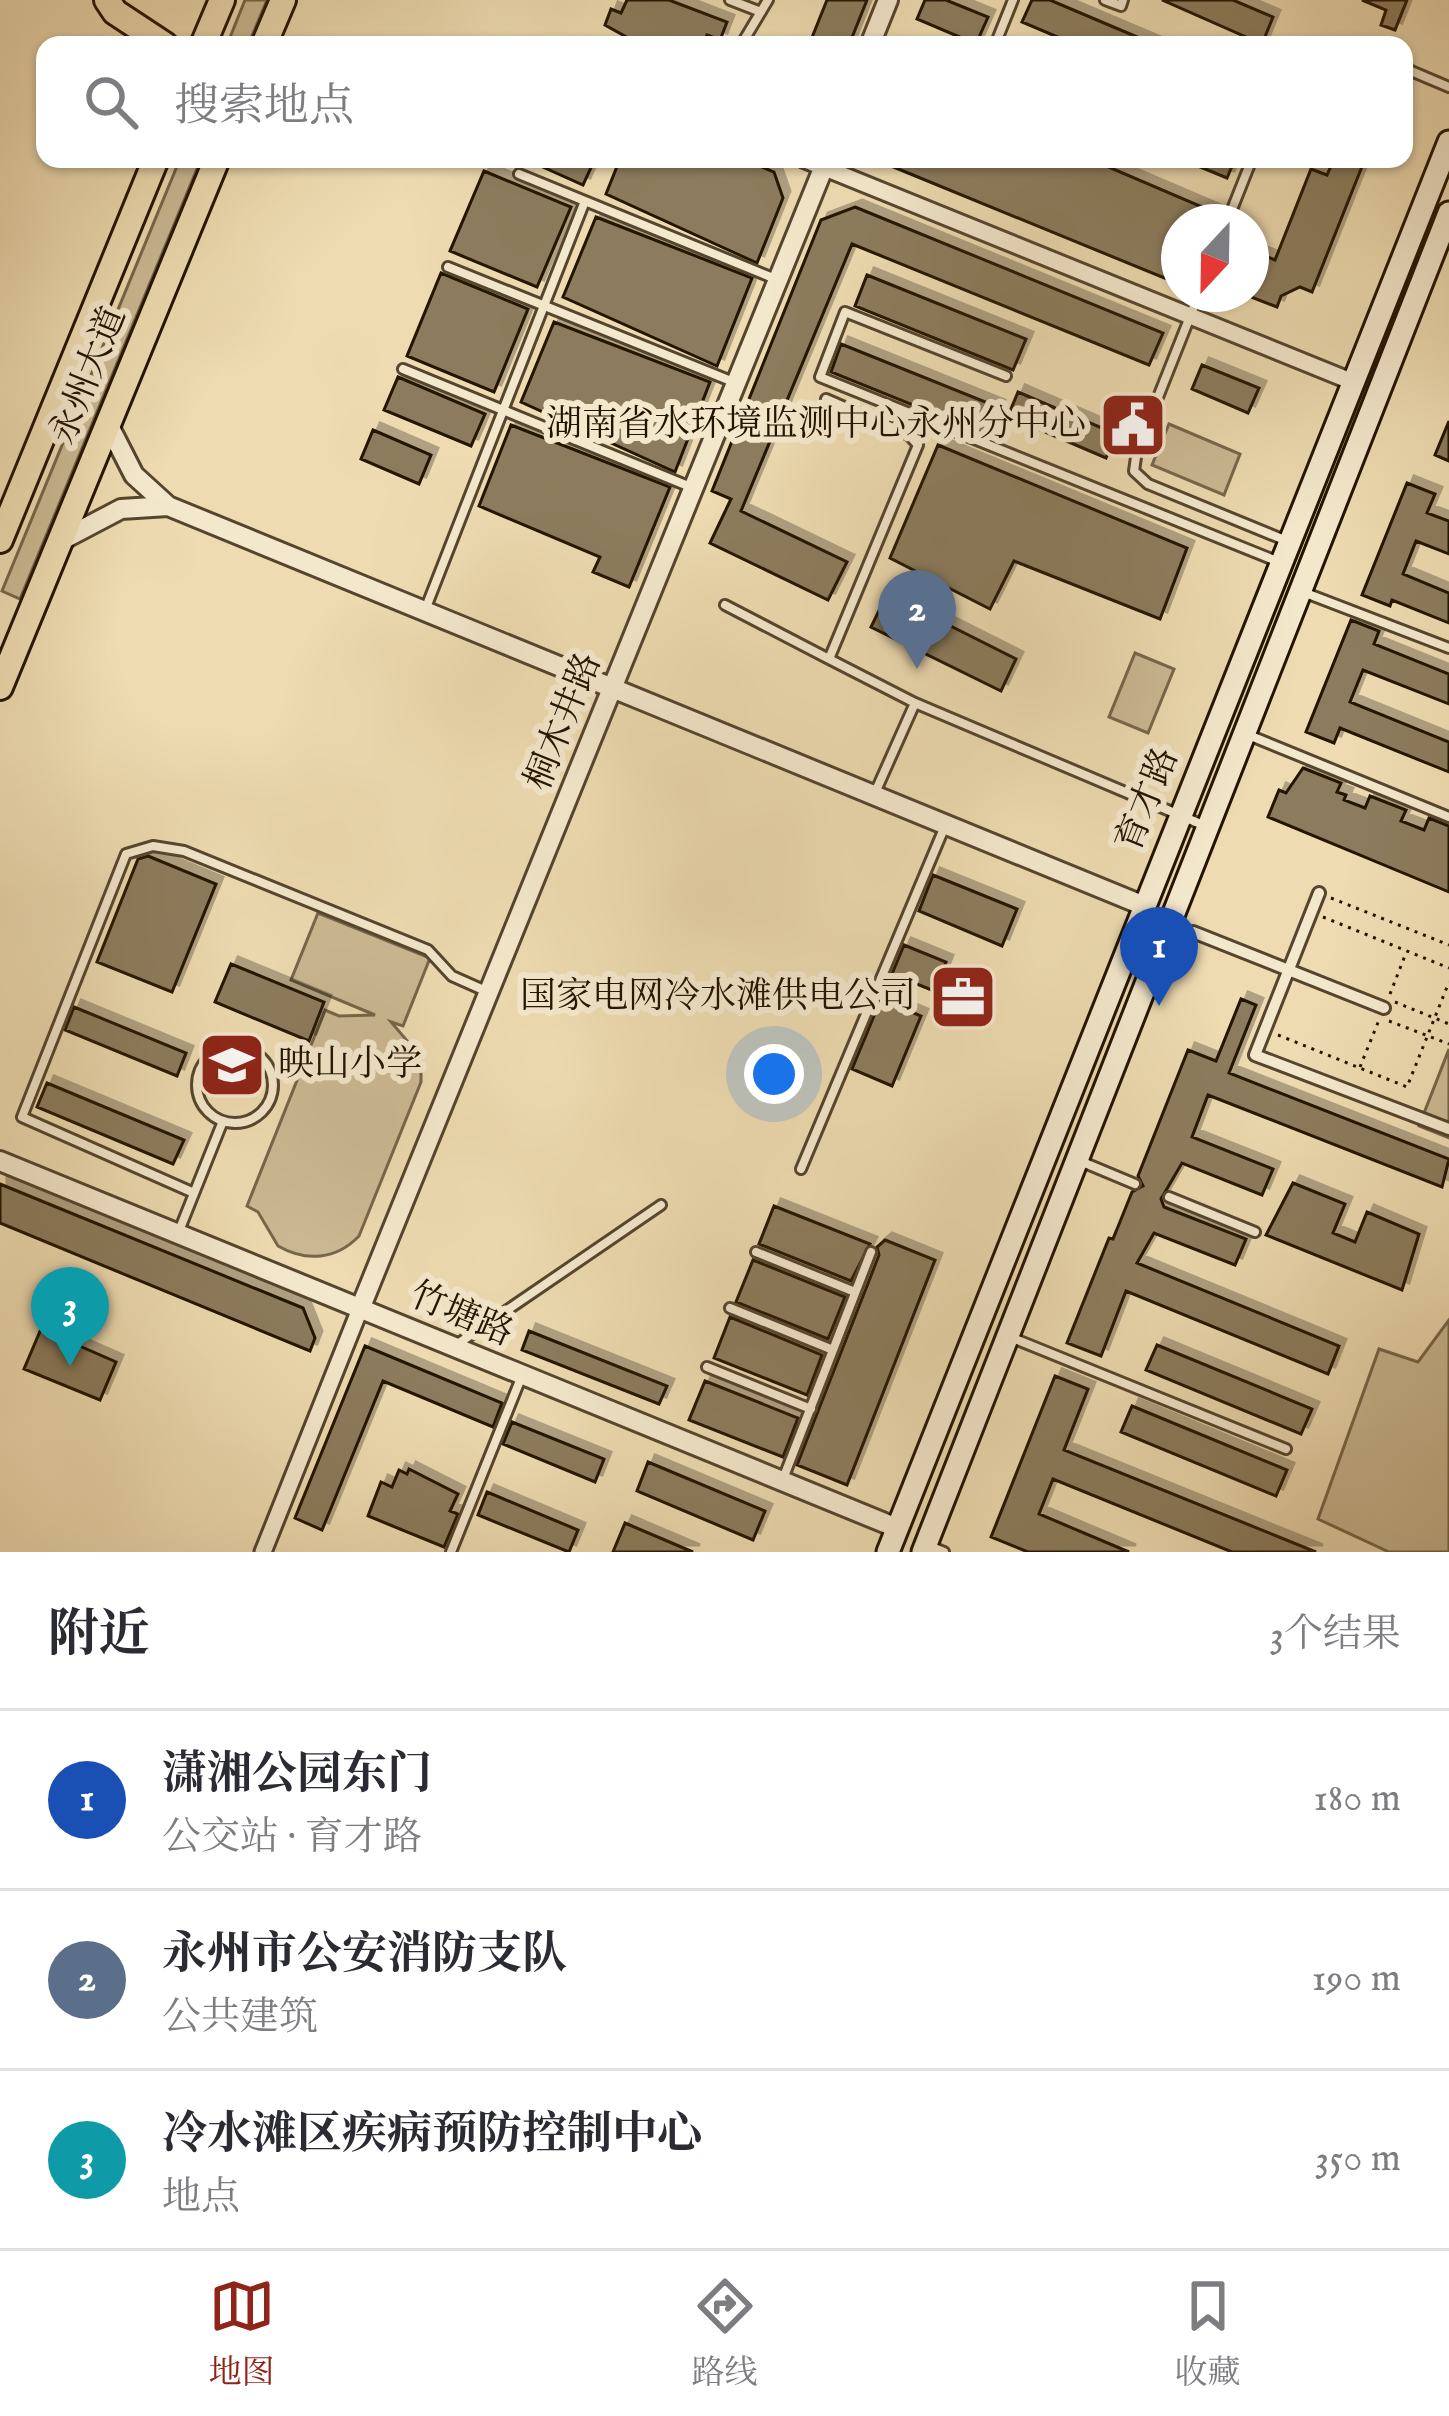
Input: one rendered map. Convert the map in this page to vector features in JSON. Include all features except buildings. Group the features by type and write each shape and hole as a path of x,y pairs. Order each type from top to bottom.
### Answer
{"main road":[{"path":"107,0 115,12 151,36"},
{"path":"207,36 222,0"},
{"path":"268,36 283,0"},
{"name":"育才路","path":"888,1552 1449,142"},
{"name":"永州大道","path":"0,540 152,168"},
{"name":"永州大道","path":"0,687 213,168"},
{"name":"育才路","path":"931,1550 1008,1337 1449,213"}],"street":[{"path":"874,36 888,0"},
{"name":"桐木井路","path":"360,1309 824,168"},
{"path":"838,168 1353,382"},
{"path":"108,424 134,475 168,506 1142,905"},
{"path":"58,543 79,527 121,508 168,506"},
{"path":"1319,893 1255,1054 1449,1129"},
{"path":"1193,932 1384,1008"},
{"name":"竹塘路","path":"0,1161 897,1528"},
{"path":"262,1552 360,1309"}],"lane":[{"path":"730,0 761,12"},
{"path":"746,36 768,0"},
{"path":"999,36 1013,0"},
{"path":"1105,0 1121,6 1123,0"},
{"path":"1413,72 1449,87"},
{"path":"1234,204 1248,168"},
{"path":"519,174 780,280"},
{"path":"424,612 585,201"},
{"path":"448,267 737,384"},
{"path":"1006,376 845,311 820,377 1284,552"},
{"path":"1192,312 1137,450 1134,471 1148,484 1284,552"},
{"path":"403,369 694,489"},
{"path":"826,400 909,434 918,445 829,659"},
{"path":"1302,592 1449,648"},
{"path":"725,605 915,704 1210,828"},
{"path":"874,795 915,704"},
{"path":"1246,734 1449,818"},
{"path":"800,1169 945,825"},
{"path":"194,1193 22,1117 127,854 153,846 184,851 428,950 452,976 489,993"},
{"path":"245,1047 266,1061 272,1073 272,1098 255,1118 223,1120 200,1101 197,1076 210,1055 245,1047"},
{"path":"178,1233 223,1120"},
{"path":"1078,1161 1135,1184"},
{"path":"1169,1197 1255,1232"},
{"path":"453,1348 662,1205"},
{"path":"756,1252 855,1292"},
{"path":"782,1480 871,1252"},
{"path":"730,1308 833,1350"},
{"path":"1008,1337 1286,1449"},
{"path":"706,1367 811,1408"},
{"path":"451,1552 522,1376"}],"path":[{"path":"1319,893 1449,945"},
{"path":"1311,912 1449,968"},
{"path":"1265,1030 1406,1087 1449,982"},
{"path":"1384,1008 1449,1024"},
{"path":"1384,1008 1427,1036 1449,1044"}],"shaded area":[{"path":"245,0 267,0 252,36 231,36"},
{"path":"176,168 197,168 20,599 2,591"},
{"path":"1169,424 1240,454 1224,495 1152,465"},
{"path":"1135,653 1174,669 1148,733 1109,717"},
{"path":"318,913 430,958 403,1026 391,1022 421,1057 421,1082 359,1236 341,1250 310,1256 278,1246 258,1212 247,1206 325,1010 339,1016 375,1015 291,980"},
{"path":"1449,1049 1449,1138 1419,1126"},
{"path":"1449,1320 1449,1552 1389,1552 1318,1519 1379,1349 1418,1362"}],"place":[{"name":"湖南省水环境监测中心永州分中心","path":"1133,425"},
{"name":"永州市公安消防支队","path":"917,669"},
{"name":"国家电网冷水滩供电公司","path":"963,997"},
{"name":"潇湘公园东门","path":"1159,1006"},
{"name":"映山小学","path":"232,1065"},
{"name":"冷水滩区疾病预防控制中心","path":"70,1366"}]}
